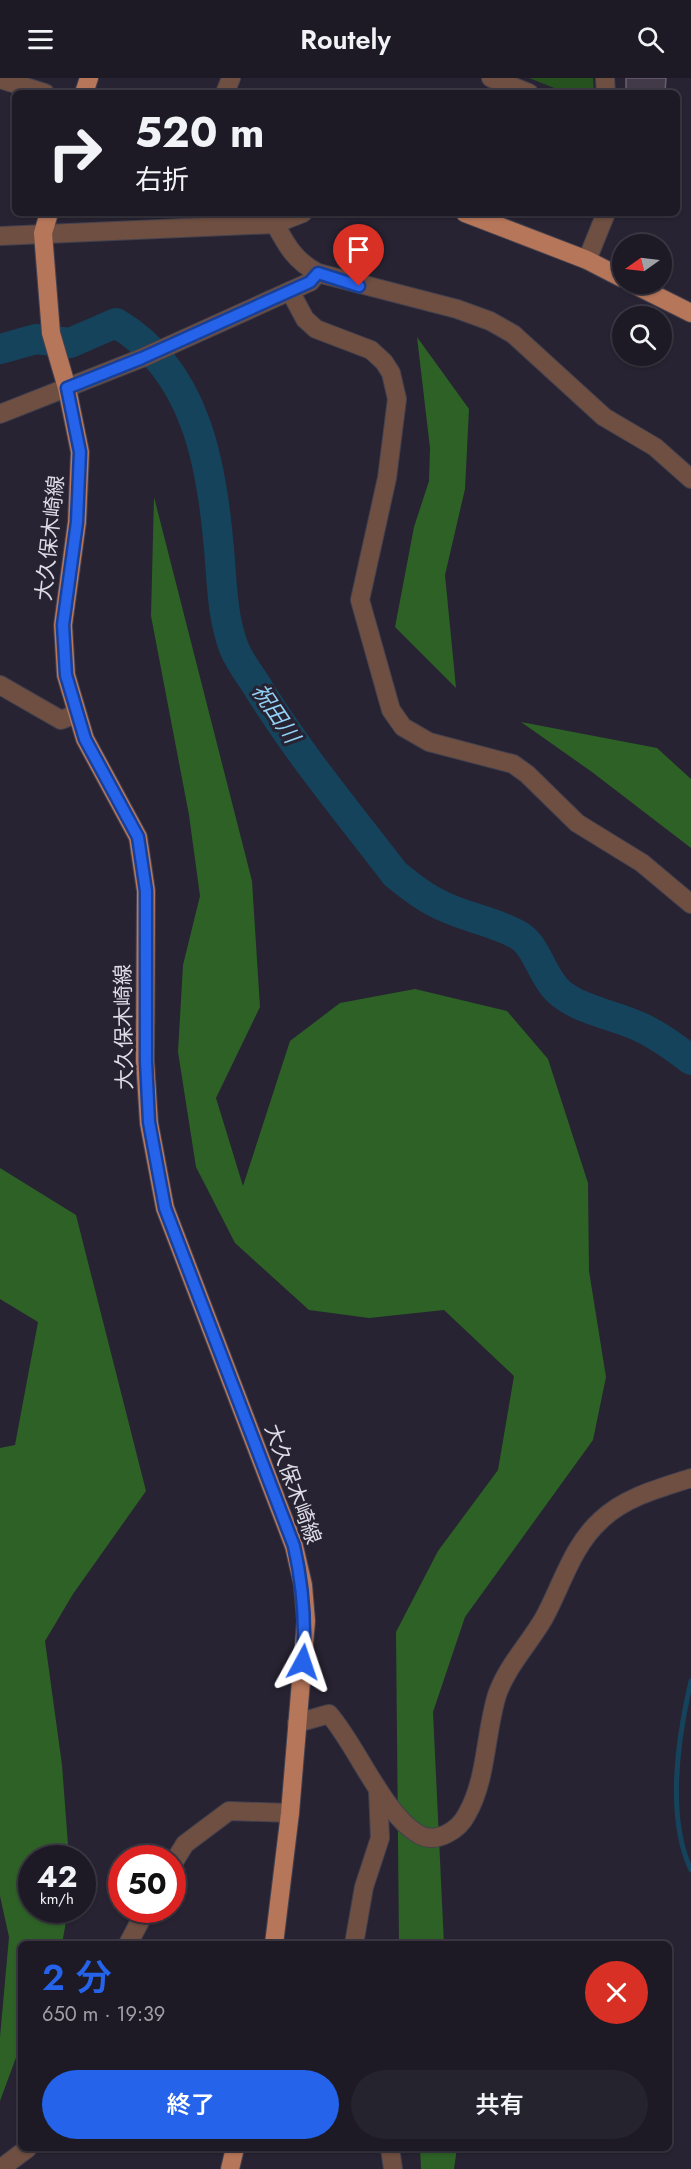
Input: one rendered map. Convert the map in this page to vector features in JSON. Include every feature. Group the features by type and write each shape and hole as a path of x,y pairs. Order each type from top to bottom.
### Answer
{"main road":[{"name":"大久保木崎線","path":"48,216 43,232 54,341 67,388 80,452 77,522 63,625 66,675 85,739 138,837 146,891 146,1061 149,1122 165,1208 294,1546 303,1585 306,1621 290,1813 274,1941"},
{"path":"473,216 587,260 612,273"},
{"path":"654,294 691,312"},
{"path":"230,2169 233,2151"}],"street":[{"path":"491,78 521,90"},
{"path":"0,80 35,90"},
{"path":"0,236 43,232 275,224 295,216"},
{"path":"587,260 605,216"},
{"path":"275,224 291,254 302,264 318,273 457,309 490,321 513,334 604,417 655,447 691,479"},
{"path":"0,414 149,355 310,282 318,273"},
{"path":"290,291 305,319 316,329 371,350 384,362 391,373 398,399 387,478 360,600 391,710 404,727 429,742 513,764 527,774 577,824 642,863 691,904"},
{"path":"0,685 61,720 76,714"},
{"path":"297,1723 329,1714 345,1732 378,1790 405,1824 419,1835 429,1838 440,1836 460,1825 476,1797 498,1693 510,1668 544,1618 587,1535 602,1518 617,1508 650,1491 691,1478"},
{"path":"355,1941 364,1887 380,1838 378,1790"},
{"path":"184,1845 229,1811 290,1813"},
{"path":"130,1941 139,1923"},
{"path":"0,2169 24,2151"},
{"path":"390,2151 393,2169"}],"green space":[{"path":"529,78 593,78 594,90 559,90"},
{"path":"417,337 469,409 465,489 445,575 456,688 395,627 414,527 429,481 430,448"},
{"path":"154,497 252,881 260,1007 216,1098 243,1186 290,1041 340,1003 415,989 507,1011 548,1059 588,1183 589,1271 606,1377 593,1440 465,1617 433,1712 444,1941 399,1941 396,1632 438,1551 498,1470 514,1376 444,1310 369,1318 309,1310 235,1243 196,1167 178,1052 183,965 200,896 189,815 151,616"},
{"path":"521,722 657,748 691,779 691,848 592,772"},
{"path":"0,1168 76,1215 146,1491 73,1594 45,1641 62,1765 68,1845 18,1845 18,1923 66,1923 63,1941 18,1941 18,2052 0,2101 0,2037 9,1937 0,1896 0,1448 15,1445 38,1322 0,1299"},
{"path":"420,2151 457,2151 454,2169 421,2169"}],"building":[{"path":"626,78 666,78 665,90 626,90"}],"waterway":[{"name":"祝田川","path":"0,349 36,339 70,343 116,323 143,343 165,366 182,393 195,422 211,485 225,612 234,648 275,715 325,784 395,874 413,888 445,907 518,935 529,945 551,983 564,996 573,1002 641,1027 691,1060"},
{"path":"691,1681 682,1727 677,1776 679,1826 683,1849 691,1870"}],"route":[{"path":"303,1662 306,1621 303,1585 294,1546 165,1208 149,1122 146,1061 146,891 138,837 85,739 66,675 63,625 77,522 80,452 67,388 142,358 310,282 318,273 359,286"}]}
